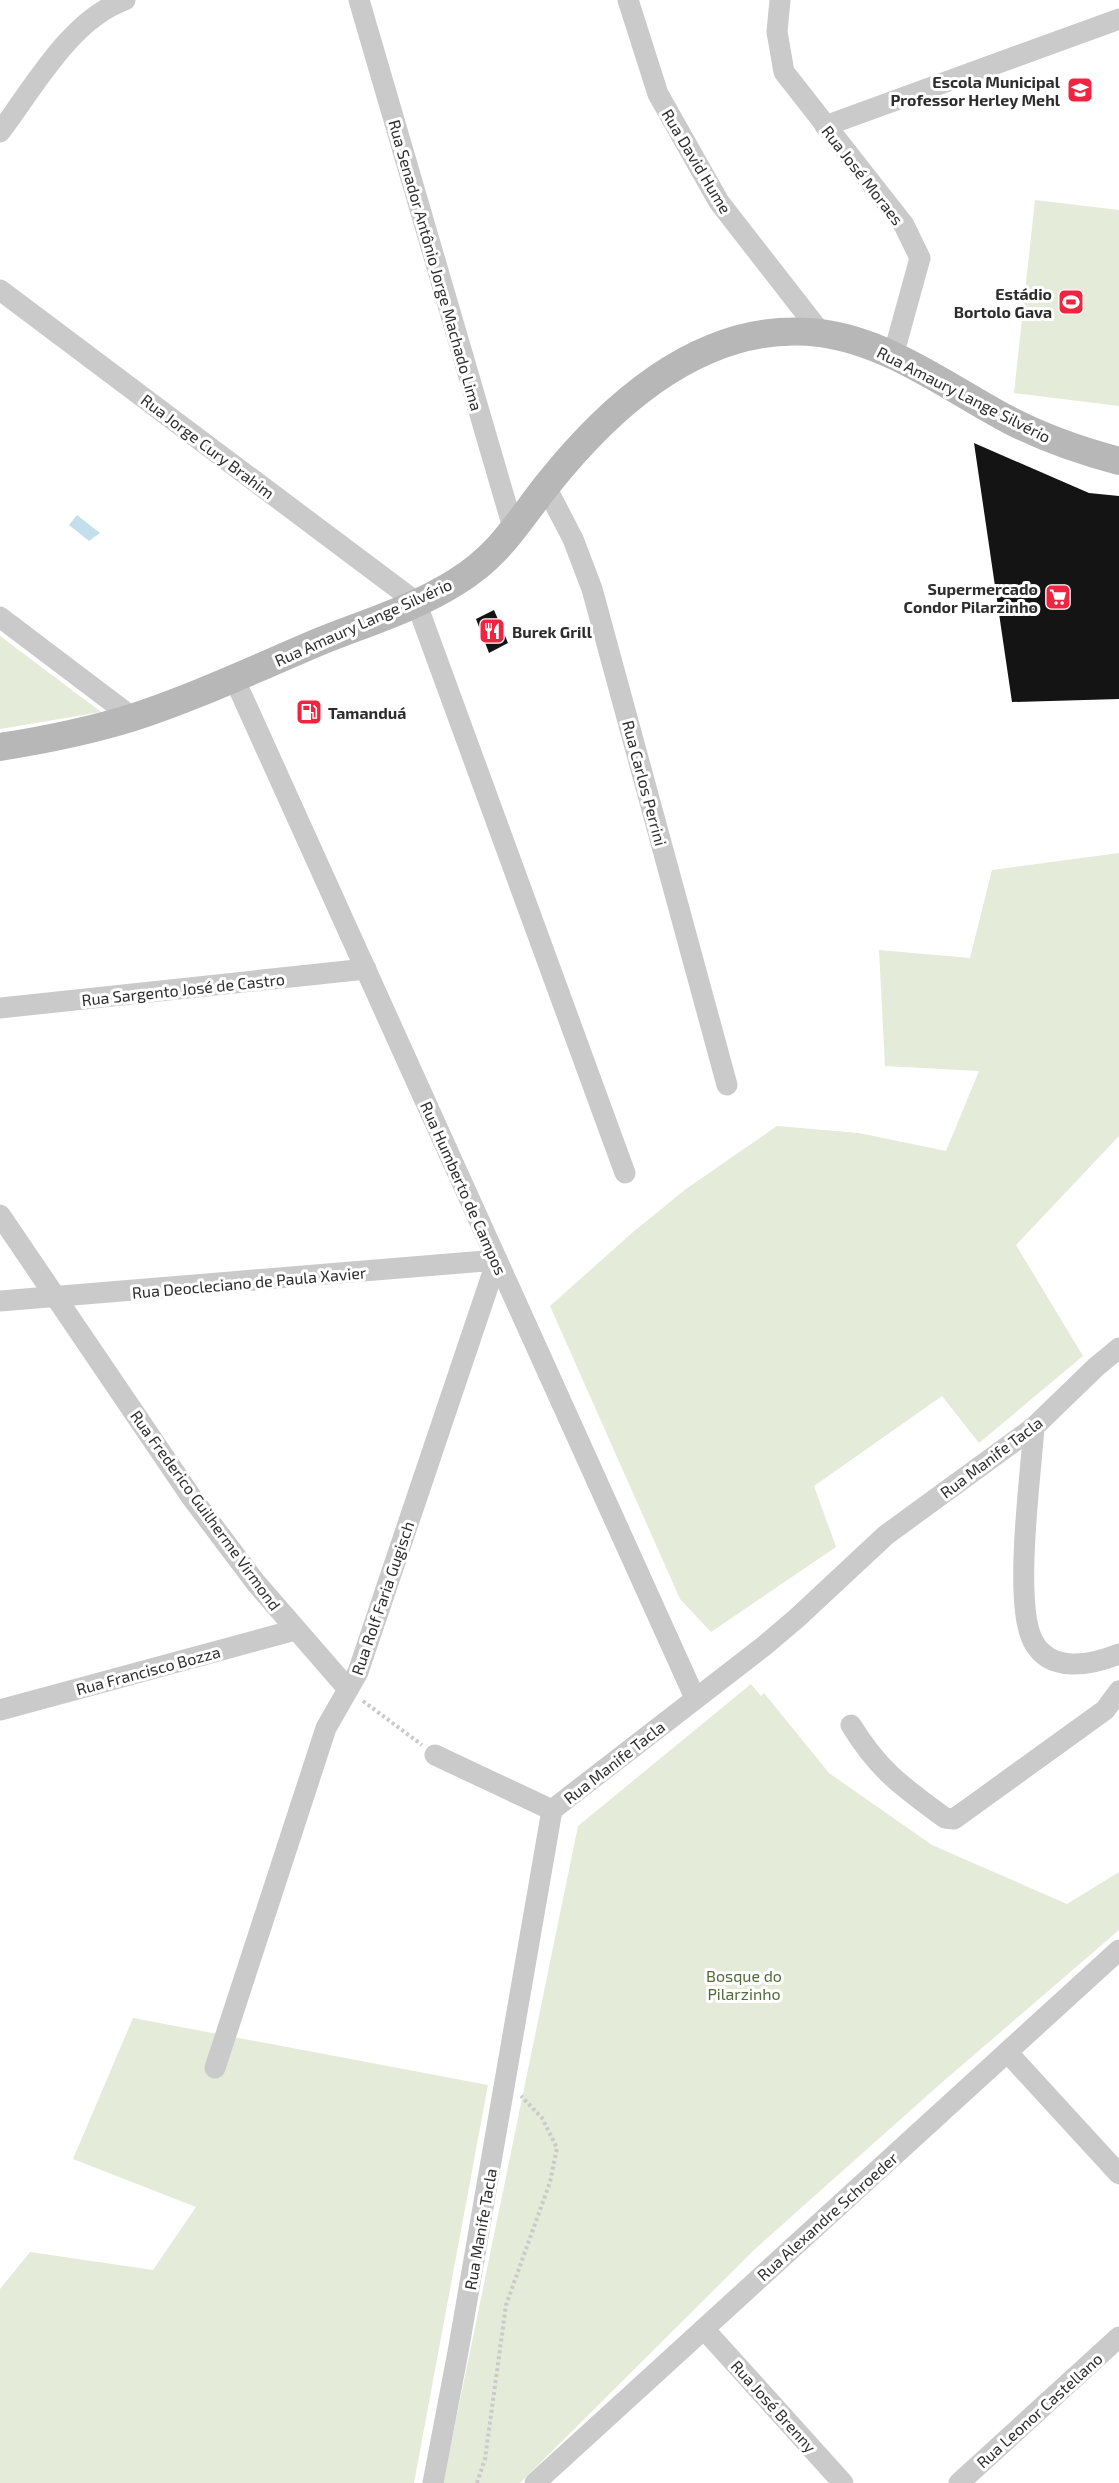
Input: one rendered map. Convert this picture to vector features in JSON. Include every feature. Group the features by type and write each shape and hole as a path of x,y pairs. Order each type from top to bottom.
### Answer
{"main road":[{"name":"Rua Amaury Lange Silvério","path":"0,747 52,738 132,717 234,678 453,585 497,551 546,487 599,425 637,392 678,364 726,343 757,335 784,332 821,333 866,345 893,356 1051,440 1119,460"}],"street":[{"path":"0,132 69,40 83,25 102,11 125,0"},
{"name":"Rua Senador Antônio Jorge Machado Lima","path":"359,0 514,531"},
{"name":"Rua David Hume","path":"628,0 658,94 719,202 821,333"},
{"name":"Rua José Moraes","path":"780,0 777,32 784,72 904,225 920,258 893,356"},
{"path":"825,126 1119,19"},
{"name":"Rua Jorge Cury Brahim","path":"0,290 416,602"},
{"name":"Rua Carlos Perrini","path":"546,487 573,539 592,590 727,1085"},
{"path":"416,602 625,1173"},
{"path":"0,617 132,717"},
{"name":"Rua Humberto de Campos","path":"234,678 695,1698"},
{"name":"Rua Sargento José de Castro","path":"0,1008 366,969"},
{"name":"Rua Frederico Guilherme Virmond","path":"0,1215 192,1498 250,1575 348,1689"},
{"name":"Rua Deocleciano de Paula Xavier","path":"0,1301 497,1260"},
{"name":"Rua Rolf Faria Gugisch","path":"215,2068 326,1728 358,1672 497,1260"},
{"name":"Rua Manife Tacla","path":"433,2483 552,1810 797,1618 886,1535 1034,1427 1119,1348"},
{"path":"1034,1427 1023,1592 1033,1642 1045,1655 1064,1664 1085,1665 1119,1654"},
{"name":"Rua Francisco Bozza","path":"0,1710 295,1630"},
{"path":"851,1725 880,1767 945,1818 954,1819 1105,1710 1119,1691"},
{"path":"435,1755 552,1810"},
{"name":"Rua Alexandre Schroeder","path":"535,2483 1119,1950"},
{"path":"1007,2052 1119,2174"},
{"name":"Rua José Brenny","path":"704,2329 843,2483"},
{"name":"Rua Leonor Castellano","path":"959,2483 1119,2337"}],"path":[{"path":"348,1689 435,1755"},
{"path":"477,2483 484,2459 506,2305 550,2182 557,2148 542,2118 506,2080"}],"green space":[{"name":"Estádio Bortolo Gava","path":"1035,200 1119,210 1119,406 1014,393"},
{"path":"0,636 101,712 0,729"},
{"path":"1119,853 1119,1136 1016,1245 1083,1356 979,1443 942,1396 814,1486 836,1547 711,1632 680,1599 550,1306 633,1232 686,1189 777,1126 859,1133 946,1151 979,1071 885,1066 879,950 970,958 992,870"},
{"name":"Bosque do Pilarzinho","path":"751,1684 761,1696 764,1693 829,1773 932,1845 1067,1904 1119,1872 1119,1930 939,2085 754,2250 520,2483 443,2483 578,1826"},
{"path":"133,2018 488,2085 414,2483 0,2483 0,2289 30,2252 153,2270 196,2207 73,2159"}],"water":[{"path":"77,515 100,533 89,541 69,525"}],"building":[{"name":"Supermercado Condor Pilarzinho","path":"974,443 1089,493 1119,496 1119,699 1012,702"},
{"name":"Burek Grill","path":"494,610 508,643 489,653 476,619"}],"place":[{"name":"Escola Municipal Professor Herley Mehl","path":"1080,90"},
{"name":"Estádio Bortolo Gava","path":"1071,302"},
{"name":"Supermercado Condor Pilarzinho","path":"1058,597"},
{"name":"Burek Grill","path":"492,631"},
{"name":"Tamanduá","path":"309,712"}]}
